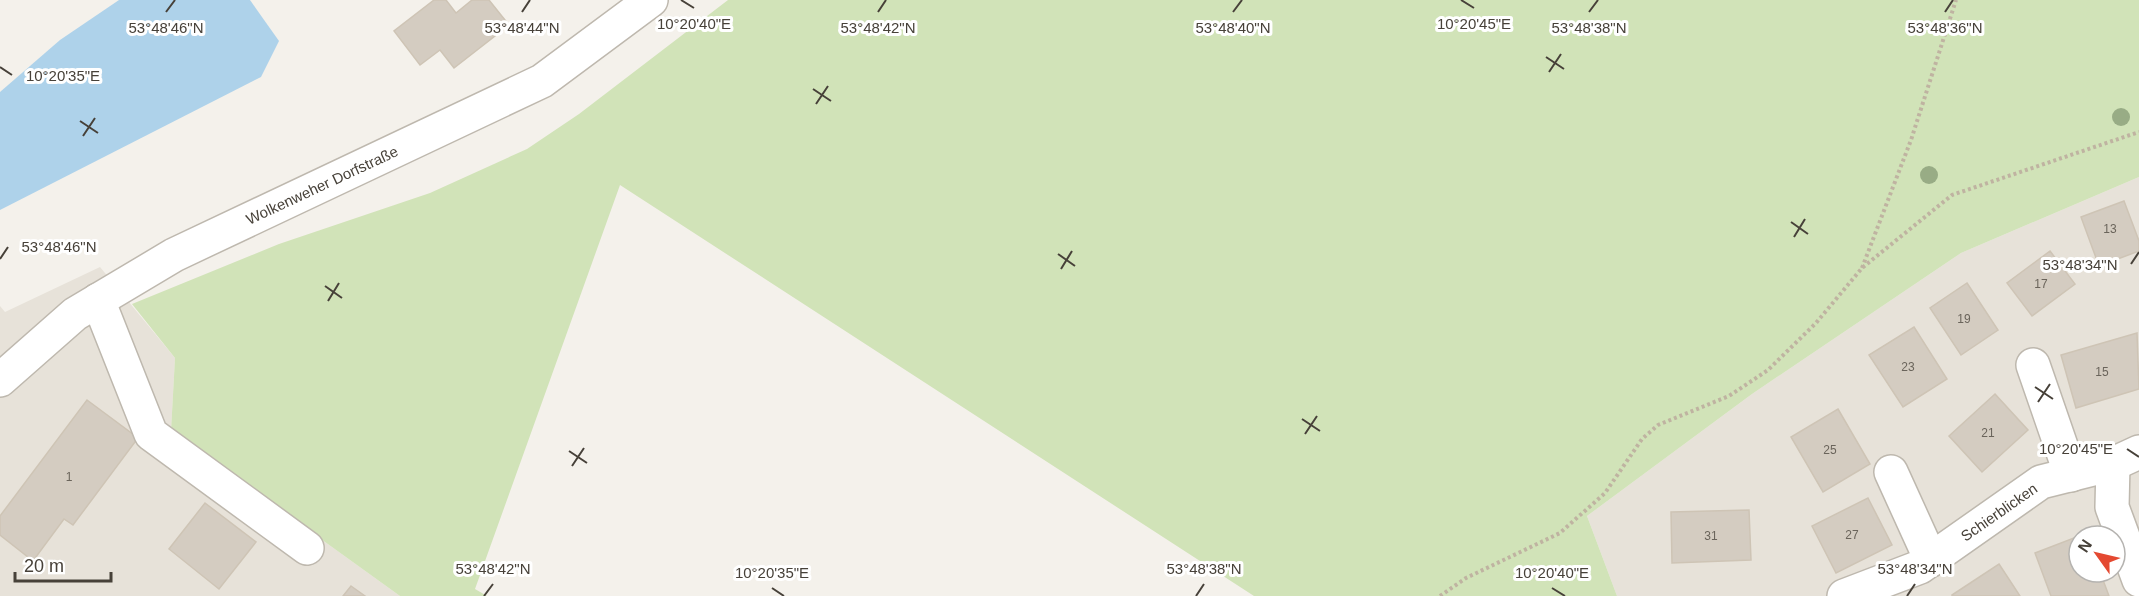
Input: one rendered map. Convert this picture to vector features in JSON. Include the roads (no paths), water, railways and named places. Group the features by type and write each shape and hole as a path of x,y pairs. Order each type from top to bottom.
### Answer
{"street":[{"name":"Wolkenweher Dorfstraße","path":"0,380 75,314 174,255 542,81 651,0"},
{"path":"98,300 151,434 307,548"},
{"path":"2033,365 2071,475"},
{"name":"Schierblicken","path":"1844,596 1920,567 2041,482 2126,458"},
{"name":"Schierblicken","path":"2126,458 2112,507 2139,580"},
{"path":"1891,472 1931,560"}],"water":[{"path":"119,0 250,0 279,41 261,77 0,210 0,92 60,40"}]}
